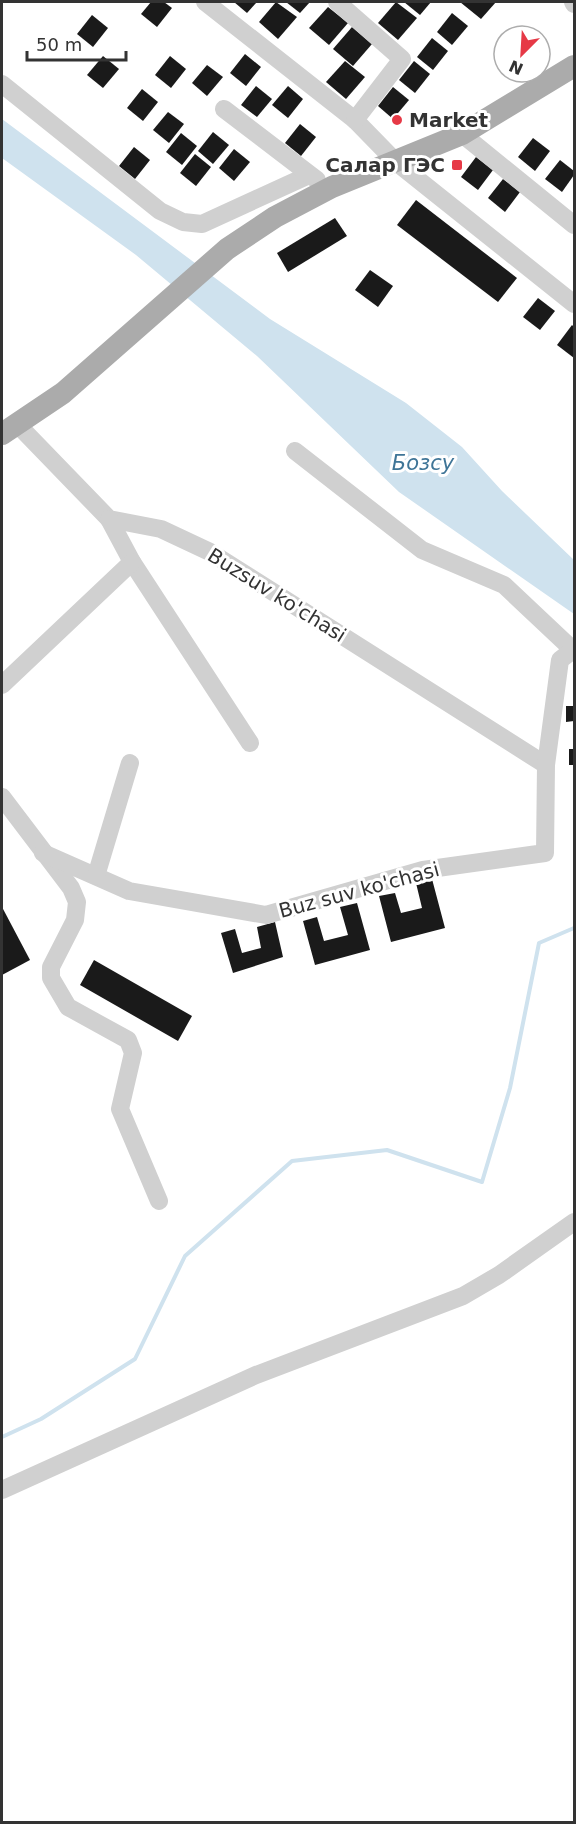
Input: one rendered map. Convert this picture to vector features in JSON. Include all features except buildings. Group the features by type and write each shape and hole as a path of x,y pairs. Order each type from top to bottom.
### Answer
{"main road":[{"path":"10,429 63,393 227,249 275,217 332,187 462,135 574,66"}],"street":[{"path":"205,2 355,120 396,162 574,304"},
{"path":"337,2 402,59 355,120"},
{"path":"2,84 160,211 183,222 202,224 309,176"},
{"path":"224,109 309,176 332,187"},
{"path":"462,135 574,225"},
{"path":"10,429 109,519 132,562 250,743"},
{"path":"295,451 422,550 504,585 574,650"},
{"name":"Buzsuv ko'chasi","path":"109,519 161,529 210,552 546,765"},
{"path":"2,685 132,562"},
{"name":"Buz suv ko'chasi","path":"44,853 129,891 266,915 423,870 546,853 546,765 560,660 574,650"},
{"path":"96,876 130,763"},
{"path":"4,804 71,888 77,902 75,920 51,967 51,978 68,1007 128,1040 133,1053 120,1109 159,1201"},
{"path":"2,1490 256,1375 463,1296 499,1275 574,1222"}],"water":[{"name":"Бозсу","path":"2,119 270,319 406,403 462,447 502,491 574,560 574,614 399,492 257,356 136,255 2,158"}],"waterway":[{"path":"2,1437 41,1419 135,1359 185,1256 292,1161 387,1150 482,1182 510,1088 539,943 574,928"}],"place":[{"name":"Market","path":"397,120"},
{"name":"Салар ГЭС","path":"457,165"}]}
